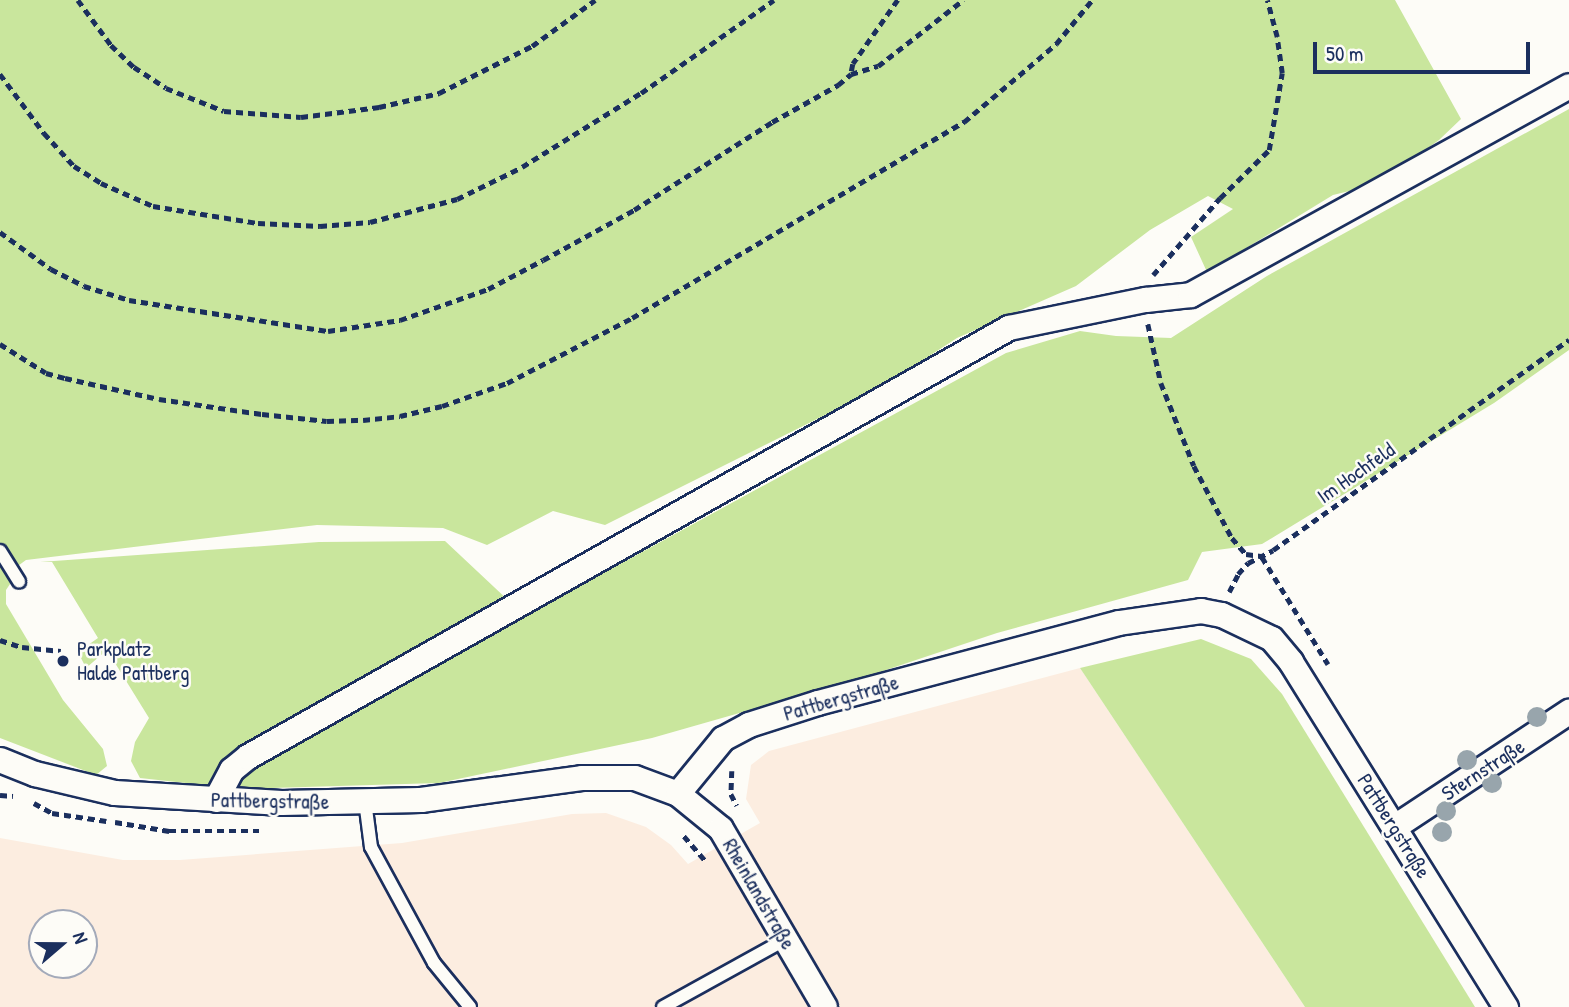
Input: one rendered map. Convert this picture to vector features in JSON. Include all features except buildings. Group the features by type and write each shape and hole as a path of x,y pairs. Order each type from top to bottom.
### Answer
{"street":[{"path":"216,800 232,770 248,757 1009,328 1146,300 1191,295 1569,86"},
{"name":"Pattbergstraße","path":"0,760 35,774 115,793 216,800 282,803 421,800 582,778 635,778 678,794 723,739 749,725 818,703 1119,623 1200,611 1243,622 1272,639 1291,662 1506,1007"},
{"name":"Sternstraße","path":"1395,827 1569,712"},
{"name":"Rheinlandstraße","path":"678,794 721,829 825,1007"}],"lane":[{"path":"0,551 19,581"},
{"path":"365,801 371,847 434,963 470,1007"},
{"path":"663,1007 786,939"}],"path":[{"path":"78,0 111,45 134,67 166,88 224,111 300,117 379,107 439,93 532,46 595,0"},
{"path":"0,74 44,133 74,166 101,183 153,206 258,223 320,226 370,222 457,199 522,167 641,93 774,0"},
{"path":"851,74 853,64 898,0"},
{"path":"0,232 51,269 84,286 129,300 328,331 400,320 488,289 634,210 772,122 838,85 851,74 878,66 963,0"},
{"path":"0,344 46,373 185,403 327,421 400,416 443,407 507,383 632,318 964,122 1056,44 1092,0"},
{"path":"1267,0 1278,37 1282,73 1269,150 1154,270 1146,300 1149,338 1161,383 1194,466 1232,538 1246,554 1262,556 1328,664"},
{"name":"Im Hochfeld","path":"1262,556 1569,340"},
{"path":"0,640 22,647 61,651"}],"shaded area":[{"path":"1080,668 1305,1007 0,1007 0,838 123,860 180,860 402,843 572,814 606,813 646,827 671,845 688,864 760,823 746,799 751,765 769,751"}],"green space":[{"path":"0,0 1395,0 1461,119 1439,140 1378,184 1333,195 1207,272 1191,237 1233,209 1208,196 1150,230 1076,286 957,338 883,386 605,525 553,511 487,545 443,528 317,525 26,560 11,571 12,581 6,590 6,604 63,700 103,749 107,766 96,775 0,738"},
{"path":"1569,109 1569,350 1494,403 1262,544 1202,552 1188,580 997,633 865,677 652,738 439,783 240,789 140,778 131,761 135,742 149,718 107,650 86,668 78,652 98,638 52,562 40,562 319,542 445,541 525,616 1006,353 1080,331 1116,336 1171,338 1267,276"},
{"path":"1201,639 1251,659 1282,694 1475,1007 1305,1007 1080,668"}],"place":[{"name":"Parkplatz Halde Pattberg","path":"63,661"}]}
